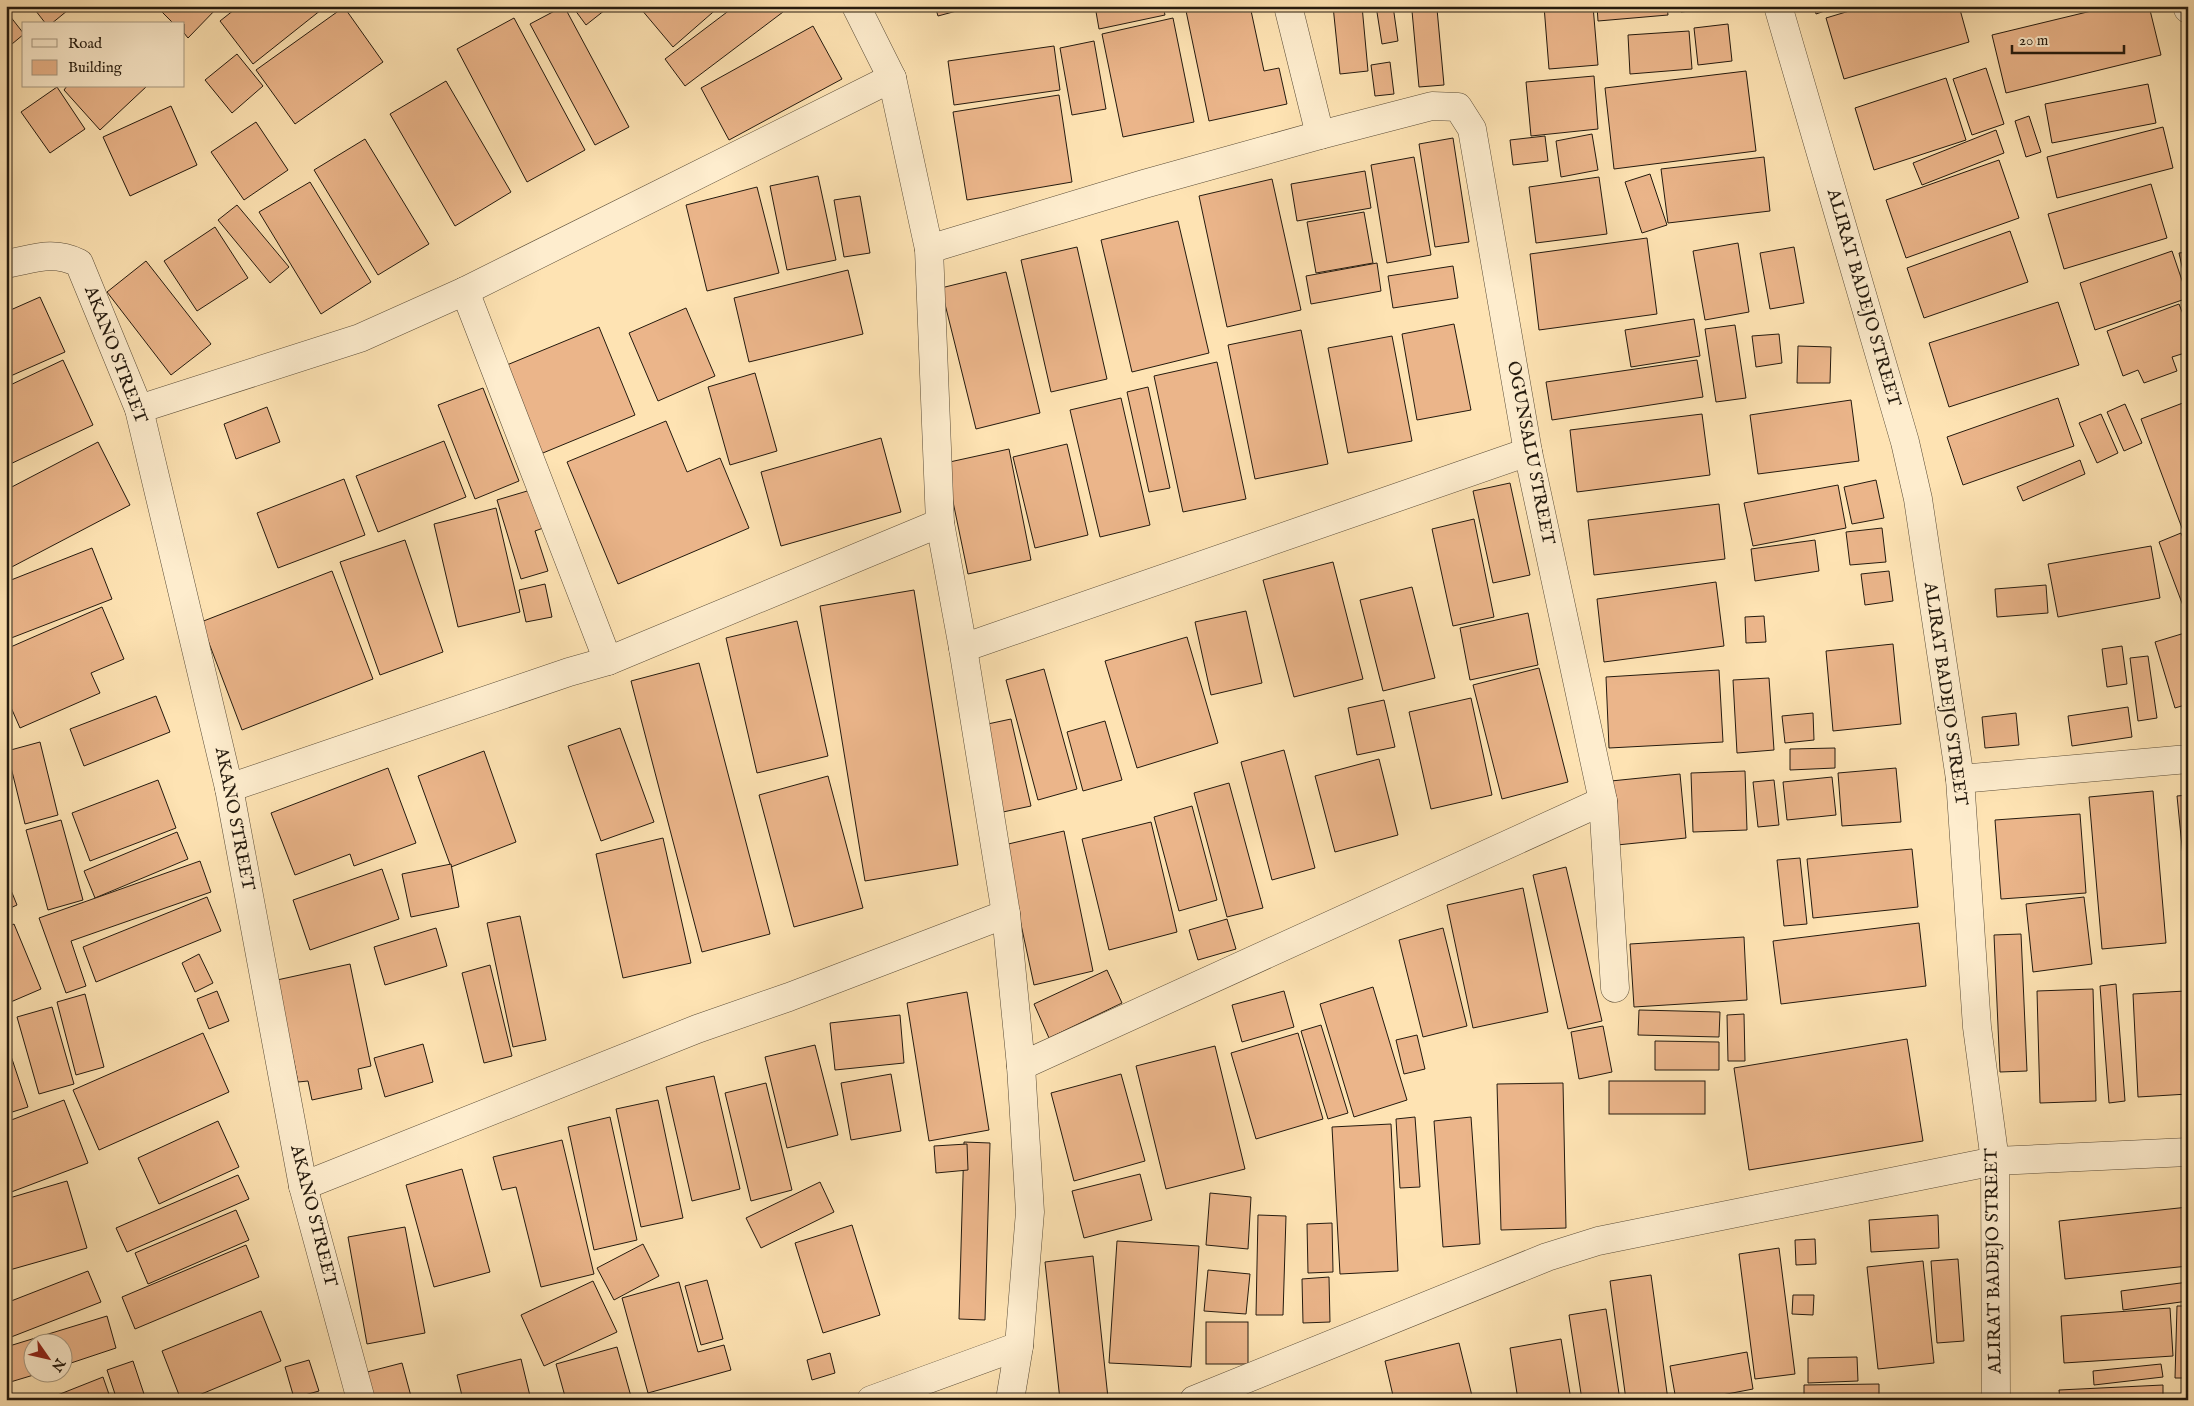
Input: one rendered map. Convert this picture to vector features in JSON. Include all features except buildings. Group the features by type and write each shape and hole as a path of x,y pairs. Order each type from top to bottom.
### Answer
{"street":[{"path":"856,6 892,78 929,248 940,523 963,648 1006,914 1020,1066 1030,1212 1019,1346 1010,1400"},
{"path":"929,248 1144,184 1320,135 1288,6"},
{"name":"ALIRAT BADEJO STREET","path":"1778,6 1905,442 1918,499 1960,779 1977,1027 1995,1161 1996,1400"},
{"path":"139,409 360,338 465,291 892,78"},
{"name":"OGUNSALU STREET","path":"1320,135 1432,106 1458,106 1472,129 1528,452 1603,802 1615,988"},
{"name":"AKANO STREET","path":"6,264 51,256 64,256 79,264 139,409 230,788 303,1186 361,1400"},
{"path":"465,291 608,661"},
{"path":"963,648 1528,452"},
{"path":"230,788 570,672 608,661 940,523"},
{"path":"1960,779 2188,759"},
{"path":"1020,1066 1603,802"},
{"path":"303,1186 697,1029 789,997 1006,914"},
{"path":"1194,1400 1547,1257 1598,1241 1995,1161 2188,1152"},
{"path":"871,1400 1019,1346"}]}
